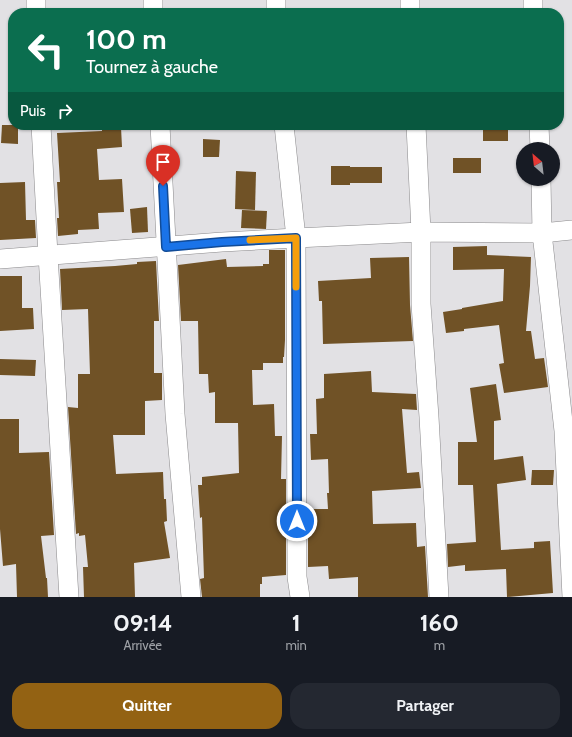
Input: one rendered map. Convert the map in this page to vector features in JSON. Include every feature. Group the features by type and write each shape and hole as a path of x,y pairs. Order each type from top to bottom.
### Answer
{"street":[{"path":"41,130 69,597"},
{"path":"160,130 175,414 191,597"},
{"path":"285,130 296,238 297,577 300,597"},
{"path":"416,130 421,232 421,304 439,597"},
{"path":"539,130 540,142"},
{"path":"541,186 542,233 564,431 572,597"},
{"path":"0,259 48,254 296,238 421,232 542,233 572,230"}],"building":[{"path":"2,125 8,125 8,130 18,130 18,144 1,143"},
{"path":"121,130 122,147 97,149 99,180 122,179 124,212 98,213 99,229 78,230 78,234 58,236 57,218 59,218 57,182 60,182 57,133"},
{"path":"483,130 508,130 508,141 483,141"},
{"path":"203,139 220,140 219,157 203,157"},
{"path":"453,158 481,158 481,173 453,173"},
{"path":"331,166 382,167 382,183 350,183 350,185 331,185"},
{"path":"236,171 256,172 255,210 235,209"},
{"path":"25,182 26,220 35,220 36,238 0,240 0,183"},
{"path":"147,207 148,232 132,233 130,209"},
{"path":"242,210 267,211 266,229 241,228"},
{"path":"487,246 487,255 531,257 526,331 531,331 535,359 544,358 548,387 504,393 499,364 504,363 499,325 464,329 464,331 446,333 443,312 503,301 504,269 453,270 453,247"},
{"path":"269,250 285,250 284,357 283,363 263,363 263,370 252,370 253,405 274,404 275,436 282,436 281,479 286,479 286,575 262,577 262,584 260,584 260,597 202,597 200,579 204,578 202,517 200,518 198,485 202,485 202,477 239,473 238,423 215,423 215,392 209,393 208,374 199,374 198,321 181,321 178,265 226,259 227,267 263,266 263,264 269,264"},
{"path":"409,257 410,305 413,341 323,344 322,301 319,301 318,281 371,278 370,258"},
{"path":"156,261 159,321 154,321 154,373 162,373 162,400 145,401 145,435 113,435 116,474 163,472 164,499 166,499 167,521 164,522 170,558 134,563 135,597 84,597 83,567 88,567 85,535 79,536 79,533 76,534 68,407 78,408 78,374 90,374 88,309 62,310 60,269 115,266 137,264 137,262"},
{"path":"0,276 22,276 22,308 33,308 34,329 0,331"},
{"path":"0,359 36,360 35,376 0,375"},
{"path":"371,371 372,392 416,394 417,410 402,409 407,473 419,472 421,488 372,491 373,524 416,523 417,547 425,546 428,597 358,597 358,577 329,579 328,566 308,567 308,509 328,509 328,459 311,460 310,434 317,434 316,399 324,398 324,374"},
{"path":"496,384 501,420 494,421 494,460 523,456 526,480 497,484 501,550 534,548 534,542 550,541 553,593 507,597 506,569 465,571 465,565 448,567 447,544 476,542 473,485 458,485 458,442 477,442 470,388"},
{"path":"0,419 19,419 19,453 49,452 54,535 41,536 48,597 17,597 16,564 3,566 0,529"},
{"path":"532,470 554,470 553,485 531,485"}],"slow traffic":[{"path":"250,240 296,238 296,287"}],"route":[{"path":"163,186 166,247 296,238 297,521"}]}
